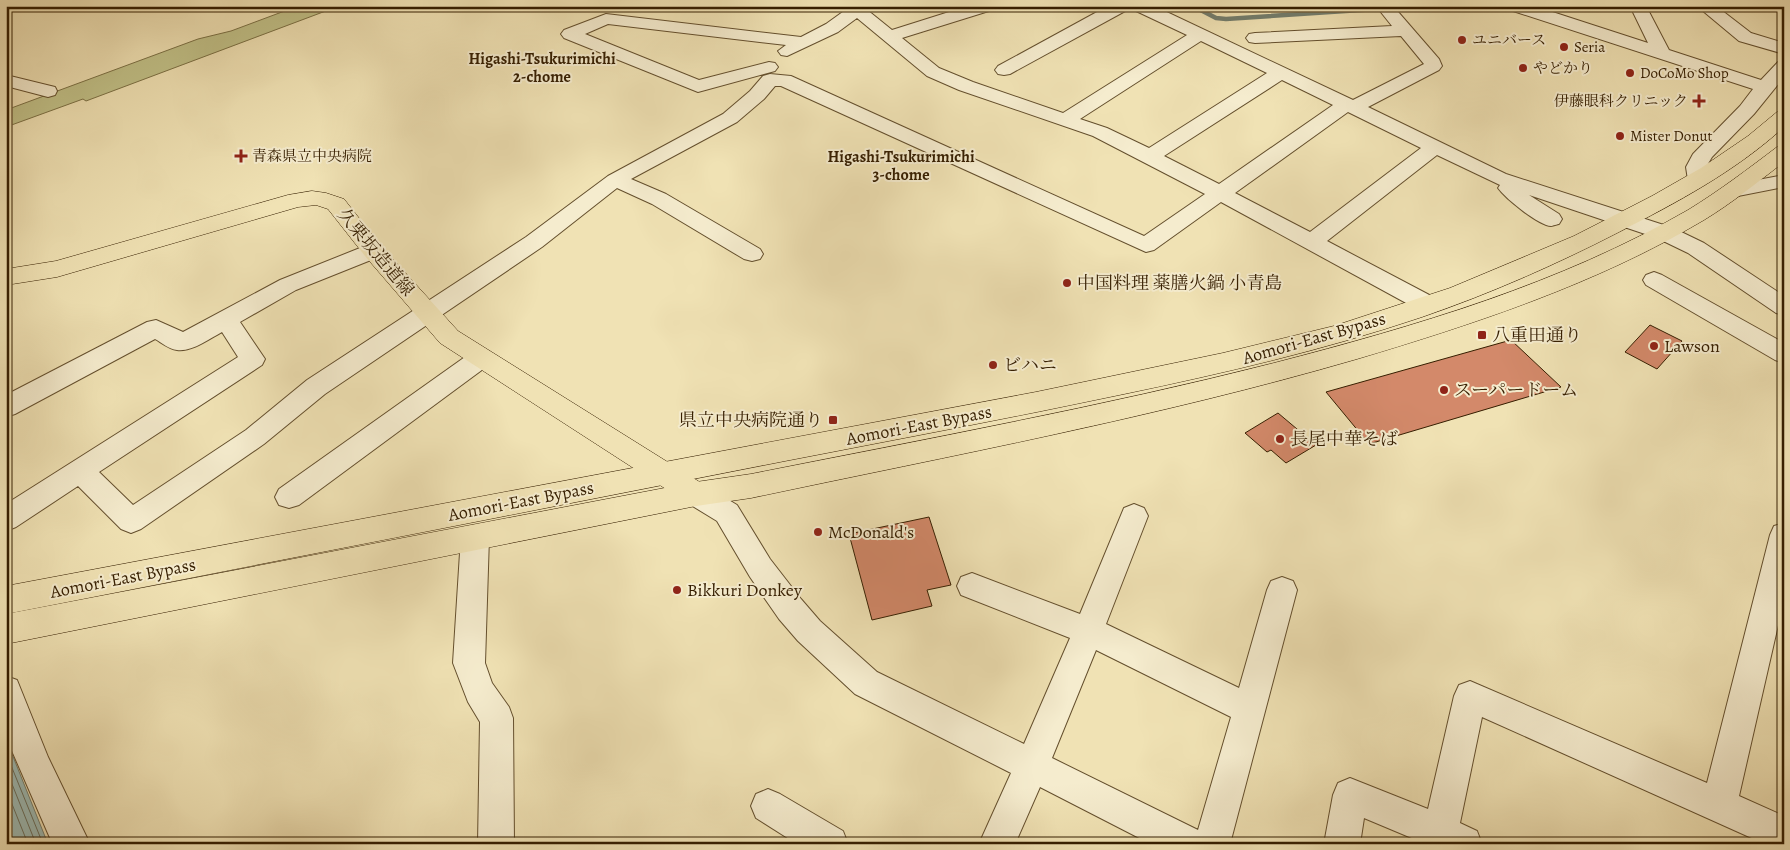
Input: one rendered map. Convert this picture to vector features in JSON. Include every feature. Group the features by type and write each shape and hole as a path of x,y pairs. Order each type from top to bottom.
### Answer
{"main road":[{"name":"Aomori-East Bypass","path":"6,600 1036,402 1194,370 1335,334 1485,284 1591,238 1698,180 1784,116"},
{"name":"Aomori-East Bypass","path":"6,629 696,494 752,486 1080,418 1265,375 1465,317 1564,280 1620,256 1665,233 1733,191 1784,151"},
{"name":"久栗坂造道線","path":"6,277 58,269 296,200 327,199 336,204 373,250 450,337 696,494"}],"street":[{"path":"889,36 986,6"},
{"path":"1004,70 1121,6"},
{"path":"1140,6 1499,178 1628,219 1665,233 1696,248 1784,307"},
{"path":"802,44 792,40 606,19 570,34 698,86 770,73 1146,245 1219,192 1351,106 1433,66 1433,63 1384,6"},
{"path":"1516,6 1764,87"},
{"path":"1638,6 1662,53"},
{"path":"1705,6 1746,37 1784,49"},
{"path":"80,471 131,521 255,437 316,387 534,242 600,190 730,118 757,95 770,73 771,62 783,53 832,28 858,8 933,72 966,86 1100,132 1219,192 1427,304"},
{"path":"1255,38 1406,31"},
{"path":"1065,120 1200,34"},
{"path":"1698,180 1696,167 1703,154 1746,110 1784,66"},
{"path":"1150,156 1280,73"},
{"path":"6,80 48,91"},
{"path":"1311,243 1434,147"},
{"path":"1499,178 1519,198 1551,219"},
{"path":"616,180 659,199 752,254"},
{"path":"1733,191 1784,181"},
{"path":"6,407 156,328 178,342 190,339 288,285 373,250"},
{"path":"1654,280 1784,354"},
{"path":"6,519 253,359 225,319"},
{"path":"290,497 481,358"},
{"path":"696,494 727,513 760,568 790,608 809,631 866,683 1033,764 1189,844"},
{"path":"997,844 1089,631 1134,516"},
{"path":"1719,806 1784,534"},
{"path":"475,537 469,663 479,692 497,718 496,844"},
{"path":"972,586 1089,631 1250,709"},
{"path":"1212,844 1282,590"},
{"path":"6,691 19,730 55,812 72,844"},
{"path":"1342,844 1350,795 1452,838 1470,696 1784,834"},
{"path":"768,806 830,844"}],"green space":[{"path":"298,6 339,6 86,101 83,99 6,127 6,110 198,39 231,31"}],"water":[{"path":"6,739 48,844 6,844"}],"building":[{"name":"Lawson","path":"1650,325 1682,341 1657,369 1625,352"},
{"name":"スーパードーム","path":"1511,340 1561,387 1369,444 1326,392"},
{"name":"長尾中華そば","path":"1278,413 1316,445 1286,463 1271,450 1267,452 1245,433"},
{"path":"929,517 951,585 927,590 932,606 872,620 849,534"}],"waterway":[{"path":"1193,6 1216,18 1226,19 1376,9 1379,6"}],"place":[{"name":"ユニバース","path":"1462,40"},
{"name":"Seria","path":"1564,47"},
{"name":"やどかり","path":"1523,68"},
{"name":"DoCoMo Shop","path":"1630,73"},
{"name":"伊藤眼科クリニック","path":"1699,101"},
{"name":"Mister Donut","path":"1620,136"},
{"name":"青森県立中央病院","path":"241,156"},
{"name":"中国料理 薬膳火鍋 小青島","path":"1067,283"},
{"name":"八重田通り","path":"1482,335"},
{"name":"Lawson","path":"1654,346"},
{"name":"ビハニ","path":"993,365"},
{"name":"スーパードーム","path":"1444,390"},
{"name":"県立中央病院通り","path":"833,420"},
{"name":"長尾中華そば","path":"1280,439"},
{"name":"McDonald's","path":"818,532"},
{"name":"Bikkuri Donkey","path":"677,590"}],"district":[{"name":"Higashi-Tsukurimichi 2-chome","path":"542,67"},
{"name":"Higashi-Tsukurimichi 3-chome","path":"901,165"}]}
